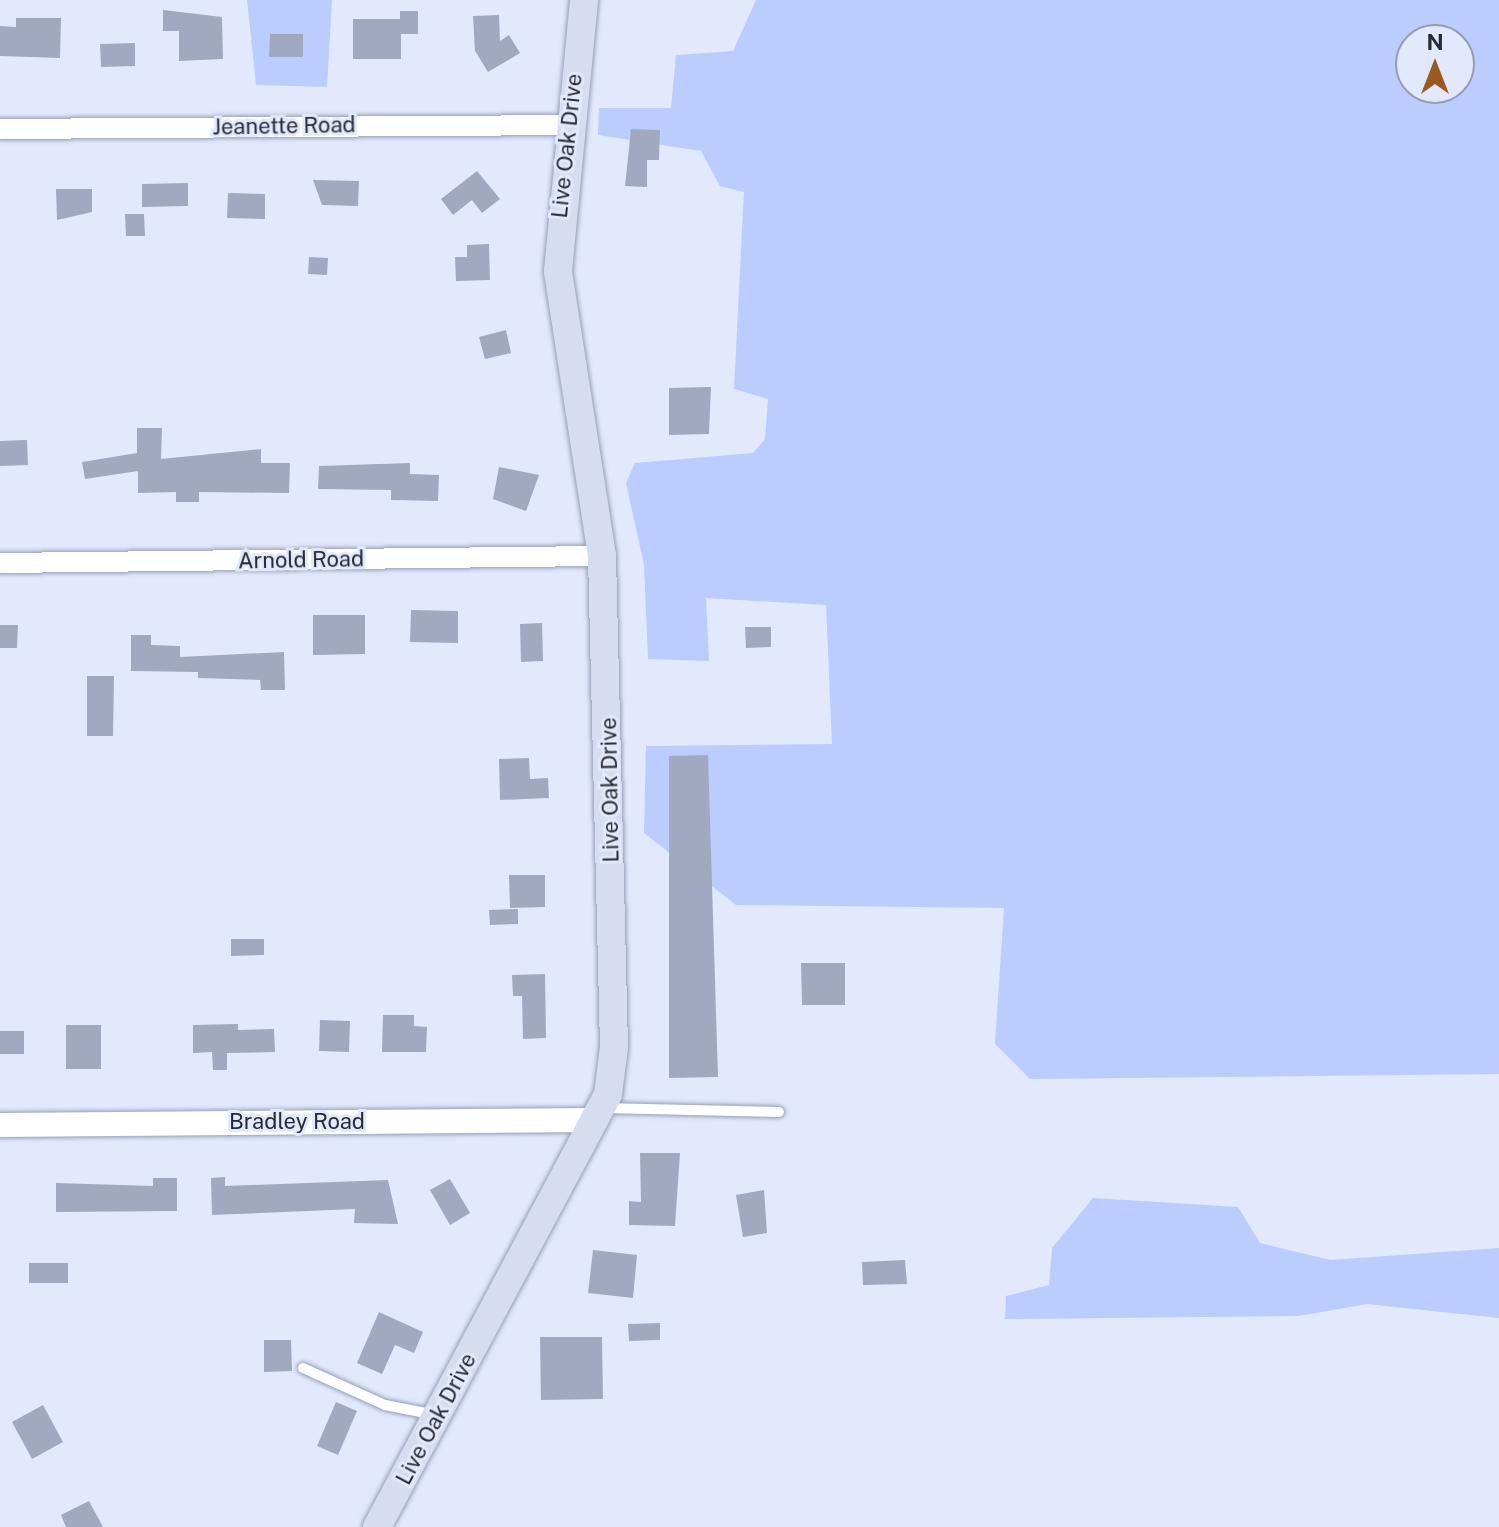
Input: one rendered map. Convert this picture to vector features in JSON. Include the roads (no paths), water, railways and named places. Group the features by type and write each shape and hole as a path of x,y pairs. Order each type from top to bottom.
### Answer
{"main road":[{"name":"Live Oak Drive","path":"377,1527 598,1114 614,1047 602,556 558,271 568,125 584,0"}],"street":[{"name":"Jeanette Road","path":"0,129 568,125"},
{"name":"Arnold Road","path":"0,563 602,556"},
{"name":"Bradley Road","path":"0,1125 598,1114"}],"lane":[{"path":"598,1114 779,1112"},
{"path":"303,1368 385,1405 438,1416"}]}
